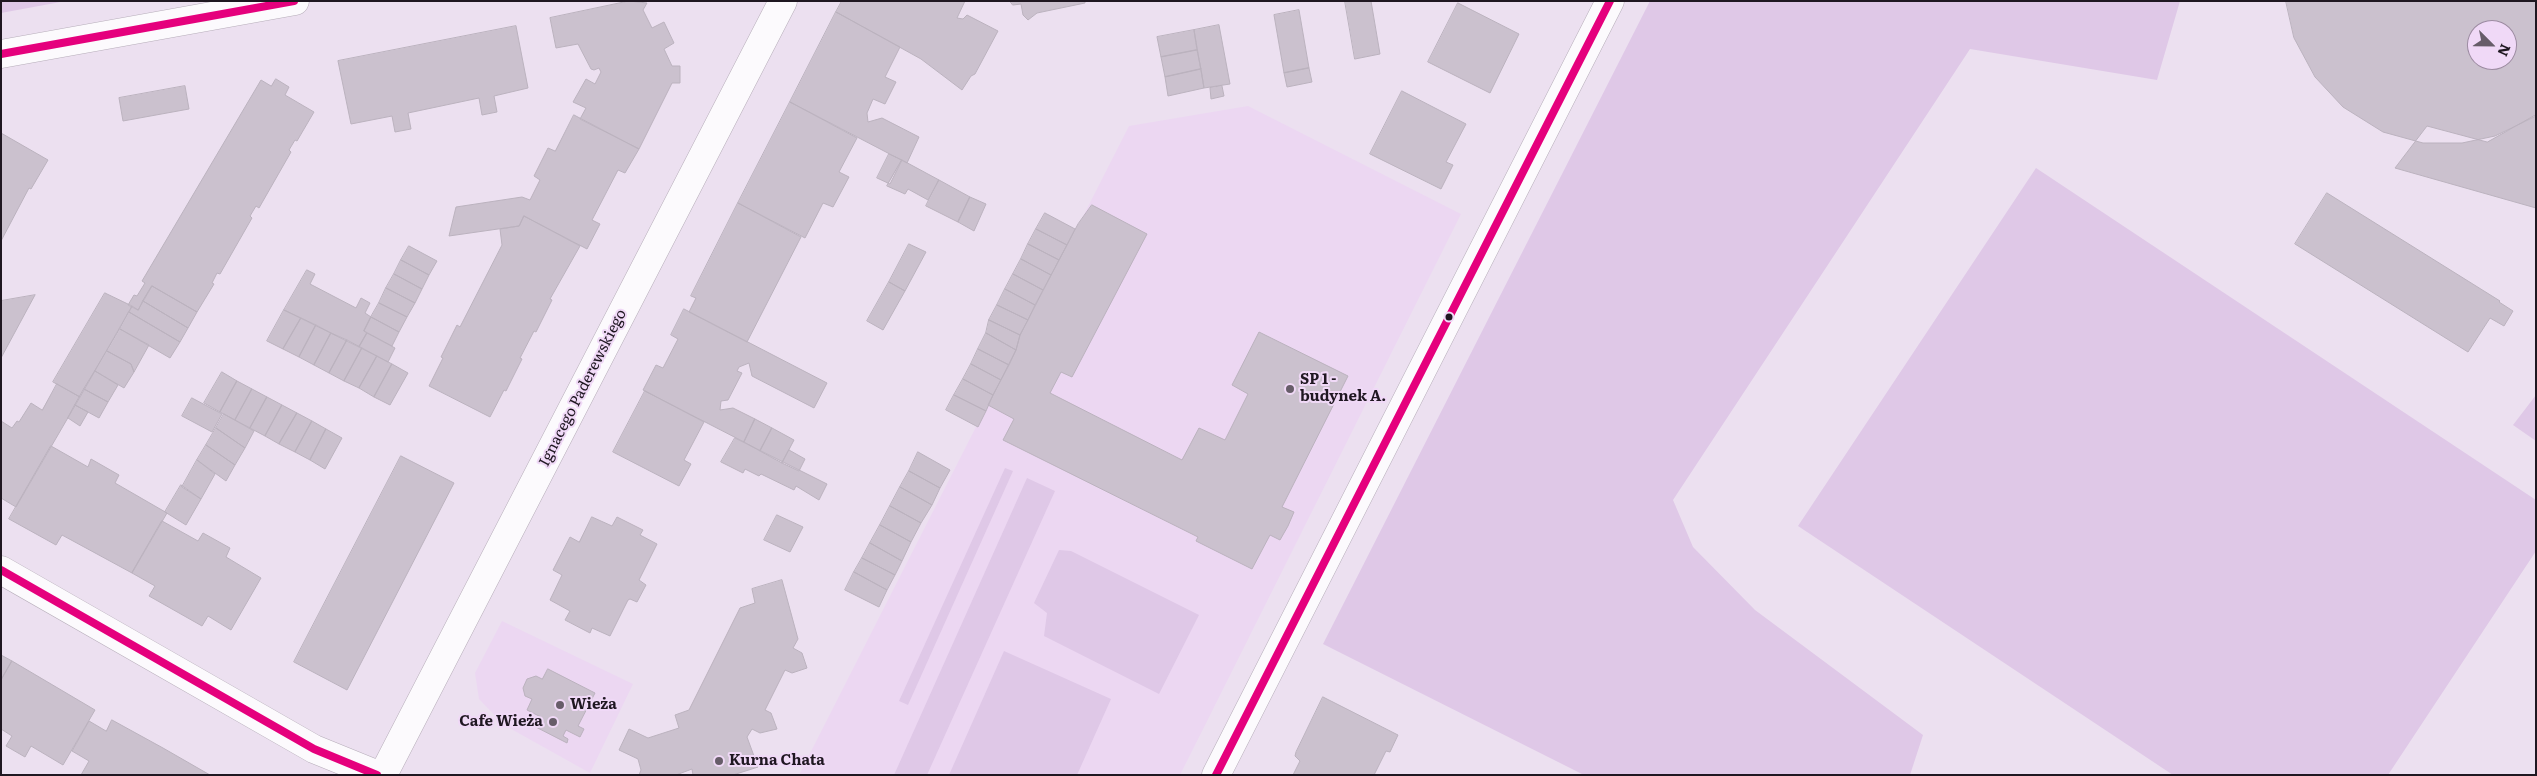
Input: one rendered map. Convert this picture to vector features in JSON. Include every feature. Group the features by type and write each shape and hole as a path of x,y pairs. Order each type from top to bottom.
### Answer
{"street":[{"path":"1,54 295,1"},
{"name":"Ignacego Paderewskiego","path":"383,775 783,1"},
{"path":"1216,775 1610,1"},
{"path":"1,570 314,749 378,775"}],"shaded area":[{"path":"1,1 66,1 1,13"},
{"path":"1650,1 2180,1 2157,80 1970,49 1673,500 1693,547 1755,610 1923,735 1910,775 1584,775 1323,644"},
{"path":"1248,106 1461,214 1180,775 799,775 1129,126"},
{"path":"2036,168 2536,500 2536,551 2388,775 2173,775 1798,526"},
{"path":"2536,395 2536,441 2513,425"},
{"path":"1005,468 1013,471 908,705 899,701"},
{"path":"1027,478 1055,491 927,775 894,775"},
{"path":"1059,550 1071,551 1199,615 1159,694 1044,636 1047,613 1034,603"},
{"path":"502,621 633,684 590,773 504,725 479,699 475,673"},
{"path":"1004,651 1111,699 1077,775 949,775"}],"building":[{"path":"629,1 647,3 643,10 652,28 664,22 674,43 664,49 672,66 680,66 680,83 672,83 639,149 580,119 586,108 573,102 586,79 595,84 601,72 599,68 591,69 578,44 556,48 550,18"},
{"path":"842,1 965,1 957,18 963,19 967,15 998,31 975,74 971,76 962,90 921,59 836,12"},
{"path":"1010,1 1085,1 1085,3 1037,13 1028,20 1023,15 1021,4 1013,5"},
{"path":"1345,1 1371,1 1380,54 1355,59"},
{"path":"2286,1 2536,1 2536,116 2495,136 2462,143 2423,143 2383,132 2343,107 2315,77 2294,38"},
{"path":"1458,3 1519,34 1490,93 1428,62"},
{"path":"1299,10 1309,68 1284,73 1274,15"},
{"path":"836,12 900,47 885,77 896,82 885,104 873,99 867,113 868,122 882,118 919,137 907,163 790,102"},
{"path":"1219,25 1230,84 1204,88 1194,30"},
{"path":"516,26 528,88 494,96 497,112 482,115 479,98 408,113 411,129 395,132 392,116 351,124 338,61"},
{"path":"1194,30 1197,50 1161,57 1157,37"},
{"path":"1197,50 1201,69 1165,77 1161,57"},
{"path":"1309,68 1312,82 1287,87 1284,73"},
{"path":"1201,69 1204,88 1168,96 1165,77"},
{"path":"276,79 289,87 285,95 314,112 297,141 295,140 289,150 291,152 259,208 256,206 250,216 252,218 220,274 217,273 212,283 214,284 197,312 152,286 138,310 128,305 134,295 137,296 145,283 142,281 261,80 271,86"},
{"path":"185,86 189,109 123,121 119,98"},
{"path":"1222,86 1224,96 1211,99 1210,88"},
{"path":"1402,91 1466,124 1446,162 1453,165 1441,189 1370,154"},
{"path":"790,102 857,138 839,172 849,177 833,207 823,203 805,238 738,203"},
{"path":"574,115 639,149 625,173 618,170 592,220 600,224 587,249 524,216 519,226 449,236 456,207 522,197 530,200 540,180 534,176 548,148 555,151"},
{"path":"2536,115 2536,208 2395,168 2427,126 2487,142"},
{"path":"1,133 48,160 31,189 29,188 1,241"},
{"path":"889,154 902,160 890,184 877,178"},
{"path":"902,160 939,180 928,200 908,189 905,194 887,186"},
{"path":"939,180 970,197 958,222 926,206"},
{"path":"2327,193 2500,301 2513,311 2504,326 2490,318 2468,352 2295,244"},
{"path":"970,197 986,204 974,231 958,222"},
{"path":"738,203 801,237 747,342 689,312 696,298 691,296"},
{"name":"SP 1 - budynek A.","path":"1092,205 1147,234 1072,377 1061,372 1050,393 1182,460 1199,428 1225,440 1248,394 1232,385 1259,332 1348,376 1282,507 1294,512 1288,526 1280,540 1270,535 1252,569 1196,541 1198,537 1003,440 1014,419 988,405 1016,350 1020,335 1078,224"},
{"path":"1045,213 1075,229 1067,245 1036,229"},
{"path":"524,216 580,246 550,299 552,300 520,358 522,359 506,391 504,390 490,417 429,386 457,325 460,327 502,245 500,229 519,226"},
{"path":"1036,229 1067,245 1059,260 1028,244"},
{"path":"909,244 926,252 905,291 889,282"},
{"path":"1028,244 1059,260 1051,275 1021,259"},
{"path":"409,246 437,261 429,275 401,260"},
{"path":"1021,259 1051,275 1043,290 1013,274"},
{"path":"401,260 429,275 422,289 394,274"},
{"path":"307,270 315,274 310,284 356,308 361,298 370,303 365,313 371,317 364,331 367,333 359,347 284,310"},
{"path":"394,274 422,289 415,303 386,288"},
{"path":"1013,274 1043,290 1035,305 1005,289"},
{"path":"889,282 905,291 883,330 867,321"},
{"path":"152,286 197,312 188,328 143,301"},
{"path":"386,288 415,303 407,317 379,303"},
{"path":"1005,289 1035,305 1028,320 997,305"},
{"path":"105,293 132,306 80,397 53,382"},
{"path":"35,295 1,358 1,301"},
{"path":"143,301 188,328 180,342 129,312 132,306 138,310"},
{"path":"379,303 407,317 399,332 371,317"},
{"path":"997,305 1028,320 1020,335 989,320"},
{"path":"684,309 827,383 814,408 752,376 749,363 739,367 737,371 742,373 728,400 721,401 720,410 733,408 755,419 744,442 643,390 656,365 663,368 678,339 671,335"},
{"path":"284,310 301,318 283,349 267,341"},
{"path":"129,312 180,342 170,358 120,329"},
{"path":"371,317 399,332 392,346 364,331"},
{"path":"301,318 316,325 299,357 283,349"},
{"path":"989,320 1020,335 1016,350 986,333"},
{"path":"316,325 331,333 314,365 299,357"},
{"path":"120,329 149,345 134,372 131,364 107,351"},
{"path":"331,333 347,340 329,373 314,365"},
{"path":"367,333 395,348 388,362 359,347"},
{"path":"986,333 1016,350 1009,365 978,349"},
{"path":"347,340 362,348 344,381 329,373"},
{"path":"362,348 377,356 359,388 344,381"},
{"path":"978,349 1009,365 1001,380 971,364"},
{"path":"107,351 131,364 134,372 124,388 95,371"},
{"path":"377,356 392,364 374,397 359,388"},
{"path":"392,364 408,373 390,405 374,397"},
{"path":"971,364 1001,380 993,395 963,379"},
{"path":"95,371 118,385 108,402 84,389"},
{"path":"222,372 237,381 220,412 204,403"},
{"path":"963,379 993,395 986,411 954,395"},
{"path":"237,381 252,389 235,420 220,412"},
{"path":"57,384 80,397 16,507 1,498 1,421 12,428 17,421 19,422 31,403 42,410"},
{"path":"84,389 108,402 99,418 75,405"},
{"path":"252,389 267,397 250,428 235,420"},
{"path":"645,391 704,422 684,460 691,464 679,486 613,452"},
{"path":"954,395 986,411 978,427 946,410"},
{"path":"267,397 282,405 265,436 250,428"},
{"path":"192,398 222,414 212,432 182,416"},
{"path":"75,405 88,412 80,426 68,418"},
{"path":"282,405 297,413 279,444 265,436"},
{"path":"297,413 312,421 295,452 279,444"},
{"path":"224,414 254,431 245,448 216,428"},
{"path":"755,419 772,428 760,451 744,442"},
{"path":"312,421 326,429 310,460 295,452"},
{"path":"216,428 245,448 235,465 206,445"},
{"path":"772,428 794,440 782,463 760,451"},
{"path":"326,429 342,438 325,469 310,460"},
{"path":"735,438 827,484 819,500 796,486 794,490 761,474 759,476 745,469 743,473 721,462"},
{"path":"206,445 235,465 226,481 197,460"},
{"path":"51,446 88,467 91,459 119,475 115,483 167,513 132,573 62,535 56,545 9,519"},
{"path":"789,450 805,459 799,471 782,463"},
{"path":"918,452 950,470 940,488 909,471"},
{"path":"401,456 454,483 347,690 294,662"},
{"path":"197,460 215,474 201,499 182,487"},
{"path":"909,471 940,488 932,505 900,487"},
{"path":"181,485 201,499 186,525 165,512"},
{"path":"900,487 932,505 921,523 890,506"},
{"path":"890,506 921,523 911,542 880,525"},
{"path":"777,515 803,527 790,552 764,540"},
{"path":"592,517 612,526 617,517 643,530 640,535 657,544 639,580 646,585 637,602 628,600 610,636 592,628 590,633 565,620 570,611 550,600 562,575 553,570 570,537 579,542"},
{"path":"162,521 198,541 203,533 230,548 226,557 261,578 231,630 208,616 202,626 149,596 155,586 132,573"},
{"path":"880,525 911,542 902,561 870,543"},
{"path":"870,543 902,561 895,575 862,558"},
{"path":"862,558 895,575 887,590 854,572"},
{"path":"854,572 887,590 879,607 845,590"},
{"path":"782,580 798,639 793,648 802,653 807,668 792,673 785,670 765,710 771,713 777,729 760,733 752,729 747,737 758,767 733,775 693,775 692,769 676,775 639,775 641,770 638,759 619,750 629,729 648,738 679,728 675,715 689,710 740,608 755,603 752,589"},
{"path":"1,655 12,661 1,680"},
{"path":"12,661 95,710 63,765 31,746 25,757 6,746 12,736 1,729 1,680"},
{"name":"Wieża","path":"548,669 595,693 578,726 584,729 580,737 566,730 563,736 568,739 567,743 530,724 532,720 538,723 541,717 527,710 532,699 525,696 523,688 527,679 536,676 542,679"},
{"path":"1323,697 1398,735 1390,752 1386,751 1374,775 1293,775 1300,761 1295,756 1296,752"},
{"path":"112,720 210,775 81,775 89,761 72,751 89,721 106,731"}],"transit line":[{"path":"1,54 294,1"},
{"path":"1216,775 1610,1"},
{"path":"1,570 314,749 377,775"}],"place":[{"name":"SP 1 - budynek A.","path":"1290,389"},
{"name":"Wieża","path":"560,705"},
{"name":"Cafe Wieża","path":"553,722"},
{"name":"Kurna Chata","path":"719,761"}]}
